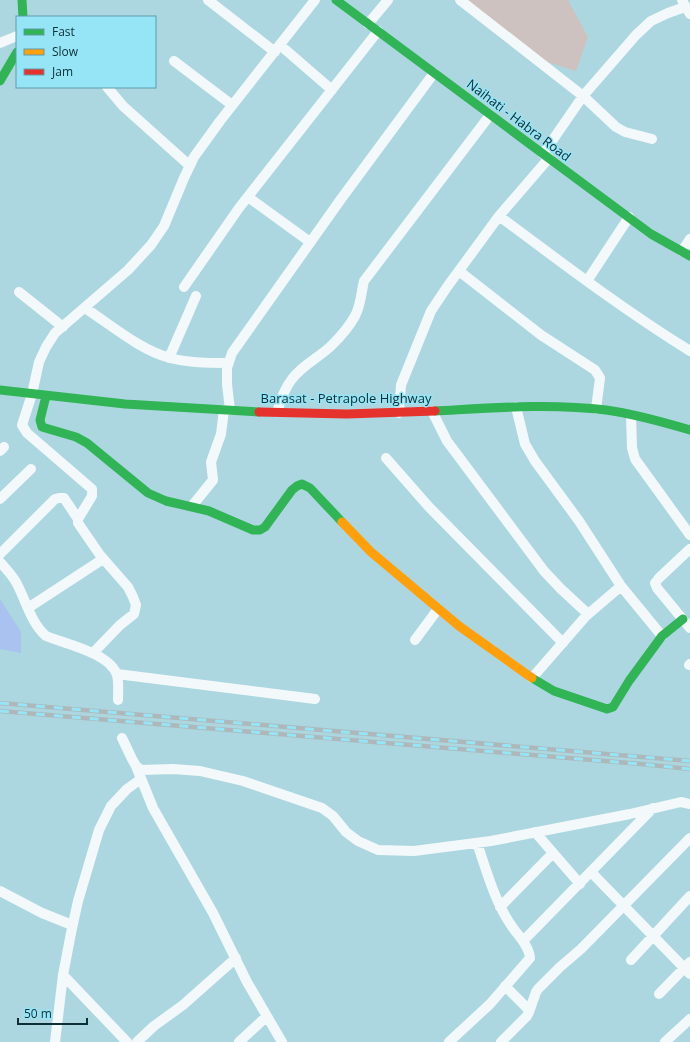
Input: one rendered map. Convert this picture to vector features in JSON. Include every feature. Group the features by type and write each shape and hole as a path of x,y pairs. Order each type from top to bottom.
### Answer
{"main road":[{"path":"22,0 23,16"},
{"name":"Naihati - Habra Road","path":"336,0 628,217 652,234 686,254"},
{"path":"0,81 16,58"},
{"name":"Barasat - Petrapole Highway","path":"0,390 46,396 227,410 277,412 361,414 516,407 596,409 631,415 690,430"},
{"path":"46,396 40,420 42,427 48,430 78,436 148,493 166,501 210,510 253,530 260,530 265,527 293,489 299,484 304,484 310,488 371,552 438,609 459,626 532,678 554,691 607,709 613,707 629,681 662,636 683,619"}],"street":[{"path":"208,0 332,90"},
{"path":"78,519 92,496 92,489 27,433 22,425 32,394 39,362 46,347 55,334 128,270 151,245 164,226 194,157 232,105 315,0"},
{"path":"368,24 388,0"},
{"path":"460,0 583,96 616,127 625,132 652,139"},
{"path":"399,412 402,384 431,311 447,287 499,216 546,156 583,96 636,35 651,21 686,7"},
{"path":"184,287 248,197 378,31"},
{"path":"0,43 16,36"},
{"path":"174,61 232,105"},
{"path":"192,506 213,480 211,462 221,434 227,410 227,368 232,353 310,242 434,73"},
{"path":"107,88 123,106 190,166"},
{"path":"277,412 283,394 293,378 304,367 332,346 346,329 355,316 362,298 364,281 490,114"},
{"path":"248,197 310,242"},
{"path":"499,216 650,326 690,351"},
{"path":"587,281 628,217"},
{"path":"686,254 690,238"},
{"path":"459,271 541,335 595,370 600,378 596,409"},
{"path":"19,292 63,327"},
{"path":"169,358 196,296"},
{"path":"85,308 143,347 169,358 192,362 228,364"},
{"path":"516,407 525,444 535,462 579,522 621,586 662,636"},
{"path":"432,411 447,441 544,571 588,614"},
{"path":"631,415 632,448 635,459 690,535"},
{"path":"386,458 429,506 563,643"},
{"path":"0,499 31,469"},
{"path":"0,554 56,499 64,498 78,519 80,526 103,559 128,587 136,605 134,614 120,625 93,653"},
{"path":"690,549 658,578 655,583 657,588 690,628"},
{"path":"28,608 103,559"},
{"path":"0,562 17,583 36,624 46,636 93,653 110,665 117,674 119,689 118,700"},
{"path":"532,678 588,614 621,586"},
{"path":"415,640 438,609"},
{"path":"117,674 315,699"},
{"path":"122,738 136,766 153,808 213,913 266,1017 282,1042"},
{"path":"136,766 141,770 148,771 173,769 200,771 244,781 322,808 333,816 346,832 358,842 378,850 414,851 477,843 681,802 690,804"},
{"path":"54,1042 63,975 72,926 92,852 111,806 119,796 141,779"},
{"path":"523,942 653,808"},
{"path":"535,832 580,884"},
{"path":"501,1042 529,1012 538,989 624,906 690,838"},
{"path":"450,1042 485,1008 530,958 530,954 523,942 507,920 500,907 477,843"},
{"path":"500,907 553,853"},
{"path":"591,872 653,936 688,968 659,994"},
{"path":"0,891 42,913 72,926"},
{"path":"631,960 690,896"},
{"path":"138,1042 154,1026 183,1005 236,958"},
{"path":"63,975 127,1042"},
{"path":"505,986 527,1008 529,1012"},
{"path":"239,1042 266,1017"},
{"path":"665,1042 690,1019"}],"shaded area":[{"path":"465,0 568,0 588,37 576,71 547,62"}],"water":[{"path":"0,599 21,632 21,653 0,649"}],"railway":[{"path":"0,703 690,761"},
{"path":"0,711 690,769"}],"traffic: fast":[{"path":"22,0 23,16"},
{"path":"336,0 651,234 690,256"},
{"path":"0,81 16,54"},
{"path":"0,390 125,404 259,412"},
{"path":"46,396 40,420 42,427 76,437 87,443 148,493 166,501 209,511 253,530 260,530 265,527 292,490 302,484 310,488 342,522"},
{"path":"435,411 542,406 585,408 628,414 690,430"},
{"path":"532,678 554,691 607,709 613,707 629,681 662,636 683,619"}],"traffic: slow":[{"path":"342,522 371,552 459,626 532,678"}],"traffic: jam":[{"path":"259,412 347,414 435,411"}]}
